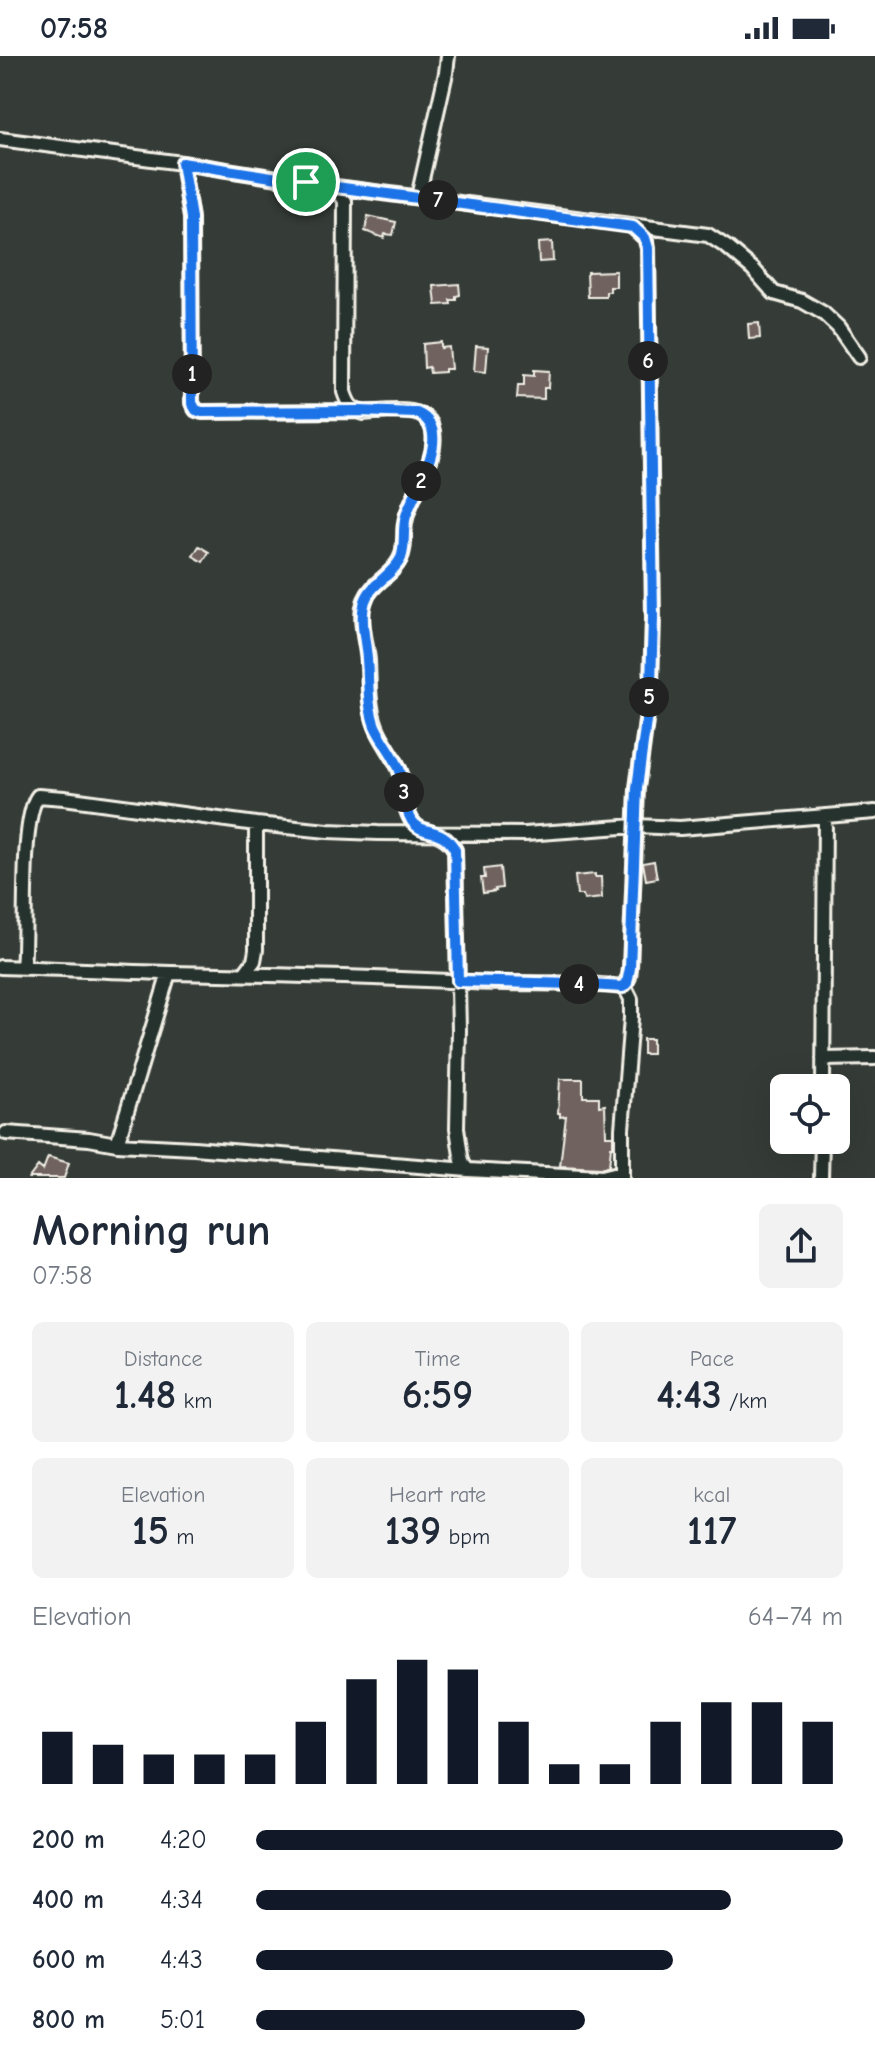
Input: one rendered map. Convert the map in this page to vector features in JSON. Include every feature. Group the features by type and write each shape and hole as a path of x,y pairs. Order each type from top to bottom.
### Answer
{"street":[{"path":"418,197 448,56"},
{"path":"0,139 336,187 708,235 753,269 774,293 802,301 823,313 838,327 859,357"},
{"path":"182,163 191,218 192,403 196,410 417,413 431,423 433,450 405,522 400,560 369,594 364,602 363,614 370,704 375,724 400,770 407,811 411,820 424,830 441,834 455,850 459,1058 457,1128 463,1164 468,1170"},
{"path":"336,187 345,201 344,392 348,405 358,411"},
{"path":"623,987 630,968 637,788 651,684 653,567 648,248 645,238 633,227"},
{"path":"23,967 28,836 32,804 38,796 328,831 441,834 537,833 636,826 680,828 875,812"},
{"path":"823,1074 825,816"},
{"path":"245,973 254,961 256,950 256,824"},
{"path":"0,967 623,987"},
{"path":"117,1144 169,973"},
{"path":"6,1133 468,1170 602,1177 622,1175 622,1129 631,1018 631,999 623,987"},
{"path":"823,1059 875,1058"},
{"path":"821,1178 822,1154"}],"building":[{"path":"368,216 396,222 393,235 385,234 384,238 365,231"},
{"path":"552,242 553,261 539,262 538,243"},
{"path":"616,271 616,287 610,287 606,297 588,297 587,272"},
{"path":"459,284 460,295 456,296 456,300 450,300 451,304 436,305 434,286"},
{"path":"759,323 760,338 749,339 748,324"},
{"path":"441,342 441,348 449,347 451,369 430,373 429,367 424,368 423,344"},
{"path":"476,346 488,347 486,372 474,371"},
{"path":"534,370 549,371 544,399 517,398 518,386 524,386 524,375 534,376"},
{"path":"199,546 209,552 203,562 193,556"},
{"path":"654,861 657,878 646,880 643,863"},
{"path":"500,867 502,888 483,893 481,878 485,878 484,869"},
{"path":"595,874 595,877 601,877 602,898 584,900 583,895 577,895 575,876"},
{"path":"643,1039 652,1039 652,1054 643,1054"},
{"path":"560,1079 583,1079 583,1097 599,1097 599,1106 605,1105 606,1136 613,1136 609,1166 560,1166 566,1116 560,1117 558,1113"},
{"path":"48,1157 69,1163 64,1178 29,1178 38,1166 43,1170"}],"route":[{"path":"182,163 306,182 633,227 647,242 653,567 651,684 637,788 630,968 623,987 458,981 455,850 441,834 415,825 407,811 400,770 372,715 363,627 364,602 377,583 394,568 403,551 408,511 433,450 431,423 417,413 202,412 196,410 192,403 191,218 182,163"}]}
